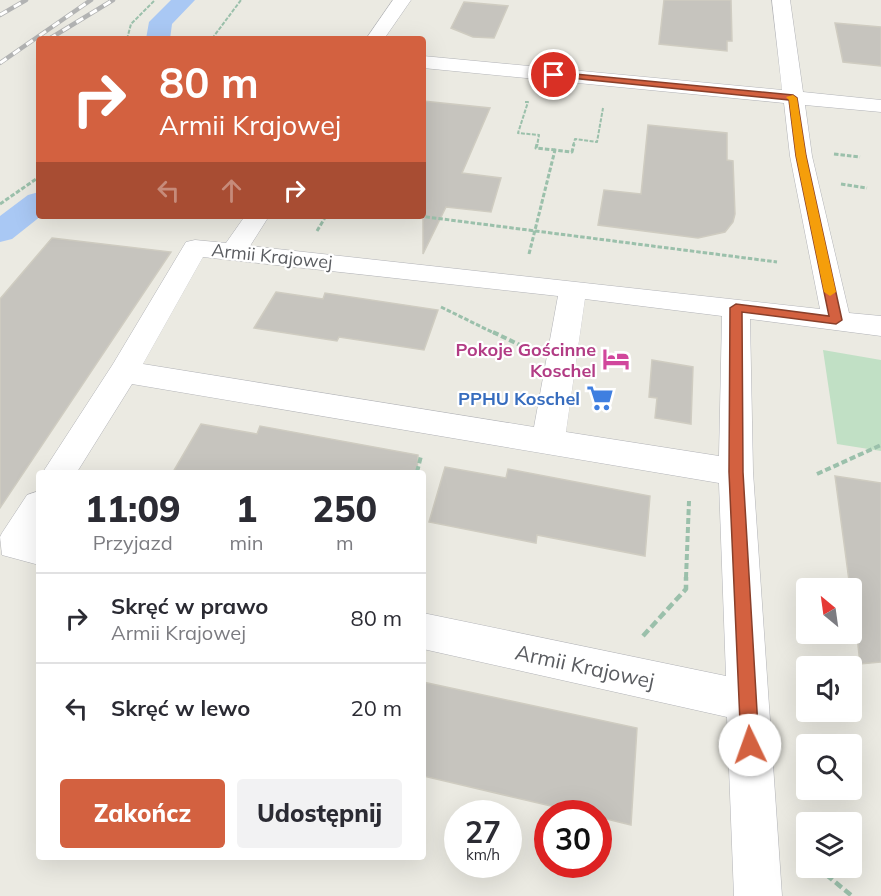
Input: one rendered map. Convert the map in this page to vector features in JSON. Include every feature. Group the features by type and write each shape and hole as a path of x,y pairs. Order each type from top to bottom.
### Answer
{"street":[{"path":"377,36 402,0"},
{"path":"781,0 801,156 836,320"},
{"path":"426,62 881,106"},
{"path":"233,252 255,219"},
{"name":"Armii Krajowej","path":"61,470 124,372 195,248 573,289 881,326"},
{"path":"548,442 573,289"},
{"path":"736,308 736,472 758,896"},
{"path":"124,372 736,472"},
{"path":"36,510 15,544 36,548"},
{"name":"Armii Krajowej","path":"426,632 747,701"}],"path":[{"path":"128,36 131,24 154,0"},
{"path":"214,36 241,0"},
{"path":"516,101 528,102 518,133 539,135 536,148 572,152 575,140 597,142 605,98"},
{"path":"537,230 555,150"},
{"path":"828,154 860,157"},
{"path":"0,204 36,179"},
{"path":"834,183 867,188"},
{"path":"426,217 777,262"},
{"path":"438,306 524,346 558,380"},
{"path":"817,474 881,445"},
{"path":"611,672 686,590 689,503 687,495"},
{"path":"830,878 852,896"}],"green space":[{"path":"823,350 881,360 881,451 837,444"}],"building":[{"path":"664,0 731,0 732,41 727,41 727,51 659,44"},
{"path":"464,2 508,6 494,38 473,37 451,28"},
{"path":"835,23 881,27 881,66 843,62"},
{"path":"426,101 490,108 462,173 501,178 491,212 446,207 423,254 423,219 426,219"},
{"path":"648,125 727,133 727,160 733,161 735,214 733,222 725,232 698,238 598,225 604,190 641,194"},
{"path":"52,238 171,252 0,508 0,299"},
{"path":"276,292 323,299 325,293 438,310 424,350 339,337 337,341 254,328"},
{"path":"652,360 693,367 691,424 655,418 657,398 649,397"},
{"path":"201,424 257,434 260,426 418,455 417,470 174,470"},
{"path":"445,467 506,478 508,469 650,496 645,556 537,535 536,543 429,522"},
{"path":"835,476 881,483 881,662 862,664 858,644 862,644 862,578 849,578"},
{"path":"426,683 637,728 631,825 612,820 612,800 534,800 534,802 426,777"}],"waterway":[{"path":"159,36 161,22 184,0"},
{"path":"0,232 36,204"}],"railway":[{"path":"0,15 26,0"},
{"path":"39,36 91,0"},
{"path":"54,36 113,0"},
{"path":"0,63 36,38"}],"slow traffic":[{"path":"790,97 793,98 801,156 830,292"}],"place":[{"name":"Pokoje Gościnne Koschel","path":"616,359"},
{"name":"PPHU Koschel","path":"600,398"}],"route":[{"path":"554,75 793,98 801,156 836,320 736,308 736,472 750,745"}]}
